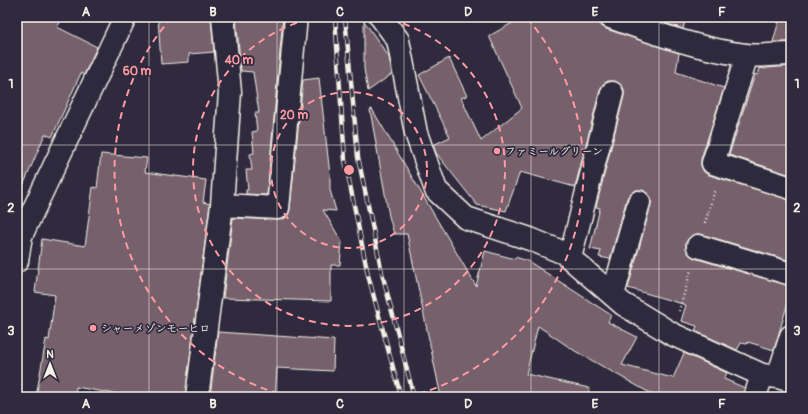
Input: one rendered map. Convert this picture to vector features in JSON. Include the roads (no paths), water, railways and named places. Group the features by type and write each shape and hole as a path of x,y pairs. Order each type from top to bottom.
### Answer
{"street":[{"path":"17,261 18,236 125,17"},
{"path":"197,397 222,205 230,92 223,17"},
{"path":"222,205 278,208 296,17"},
{"path":"380,17 398,40 416,133 436,190 466,218 530,239 564,253 623,304 672,334 777,378"},
{"path":"610,17 656,33 710,49 747,55 791,54"},
{"path":"747,55 713,163 791,188"},
{"path":"570,258 612,93"},
{"path":"613,295 639,202"},
{"path":"698,246 791,274"},
{"path":"755,397 777,378 791,336"}],"railway":[{"path":"335,17 345,160 368,275 401,397"},
{"path":"345,17 358,157 382,273 414,397"}],"place":[{"name":"ファミールグリーン","path":"497,151"},
{"name":"シャーメゾンモーヒロ","path":"93,328"}]}
